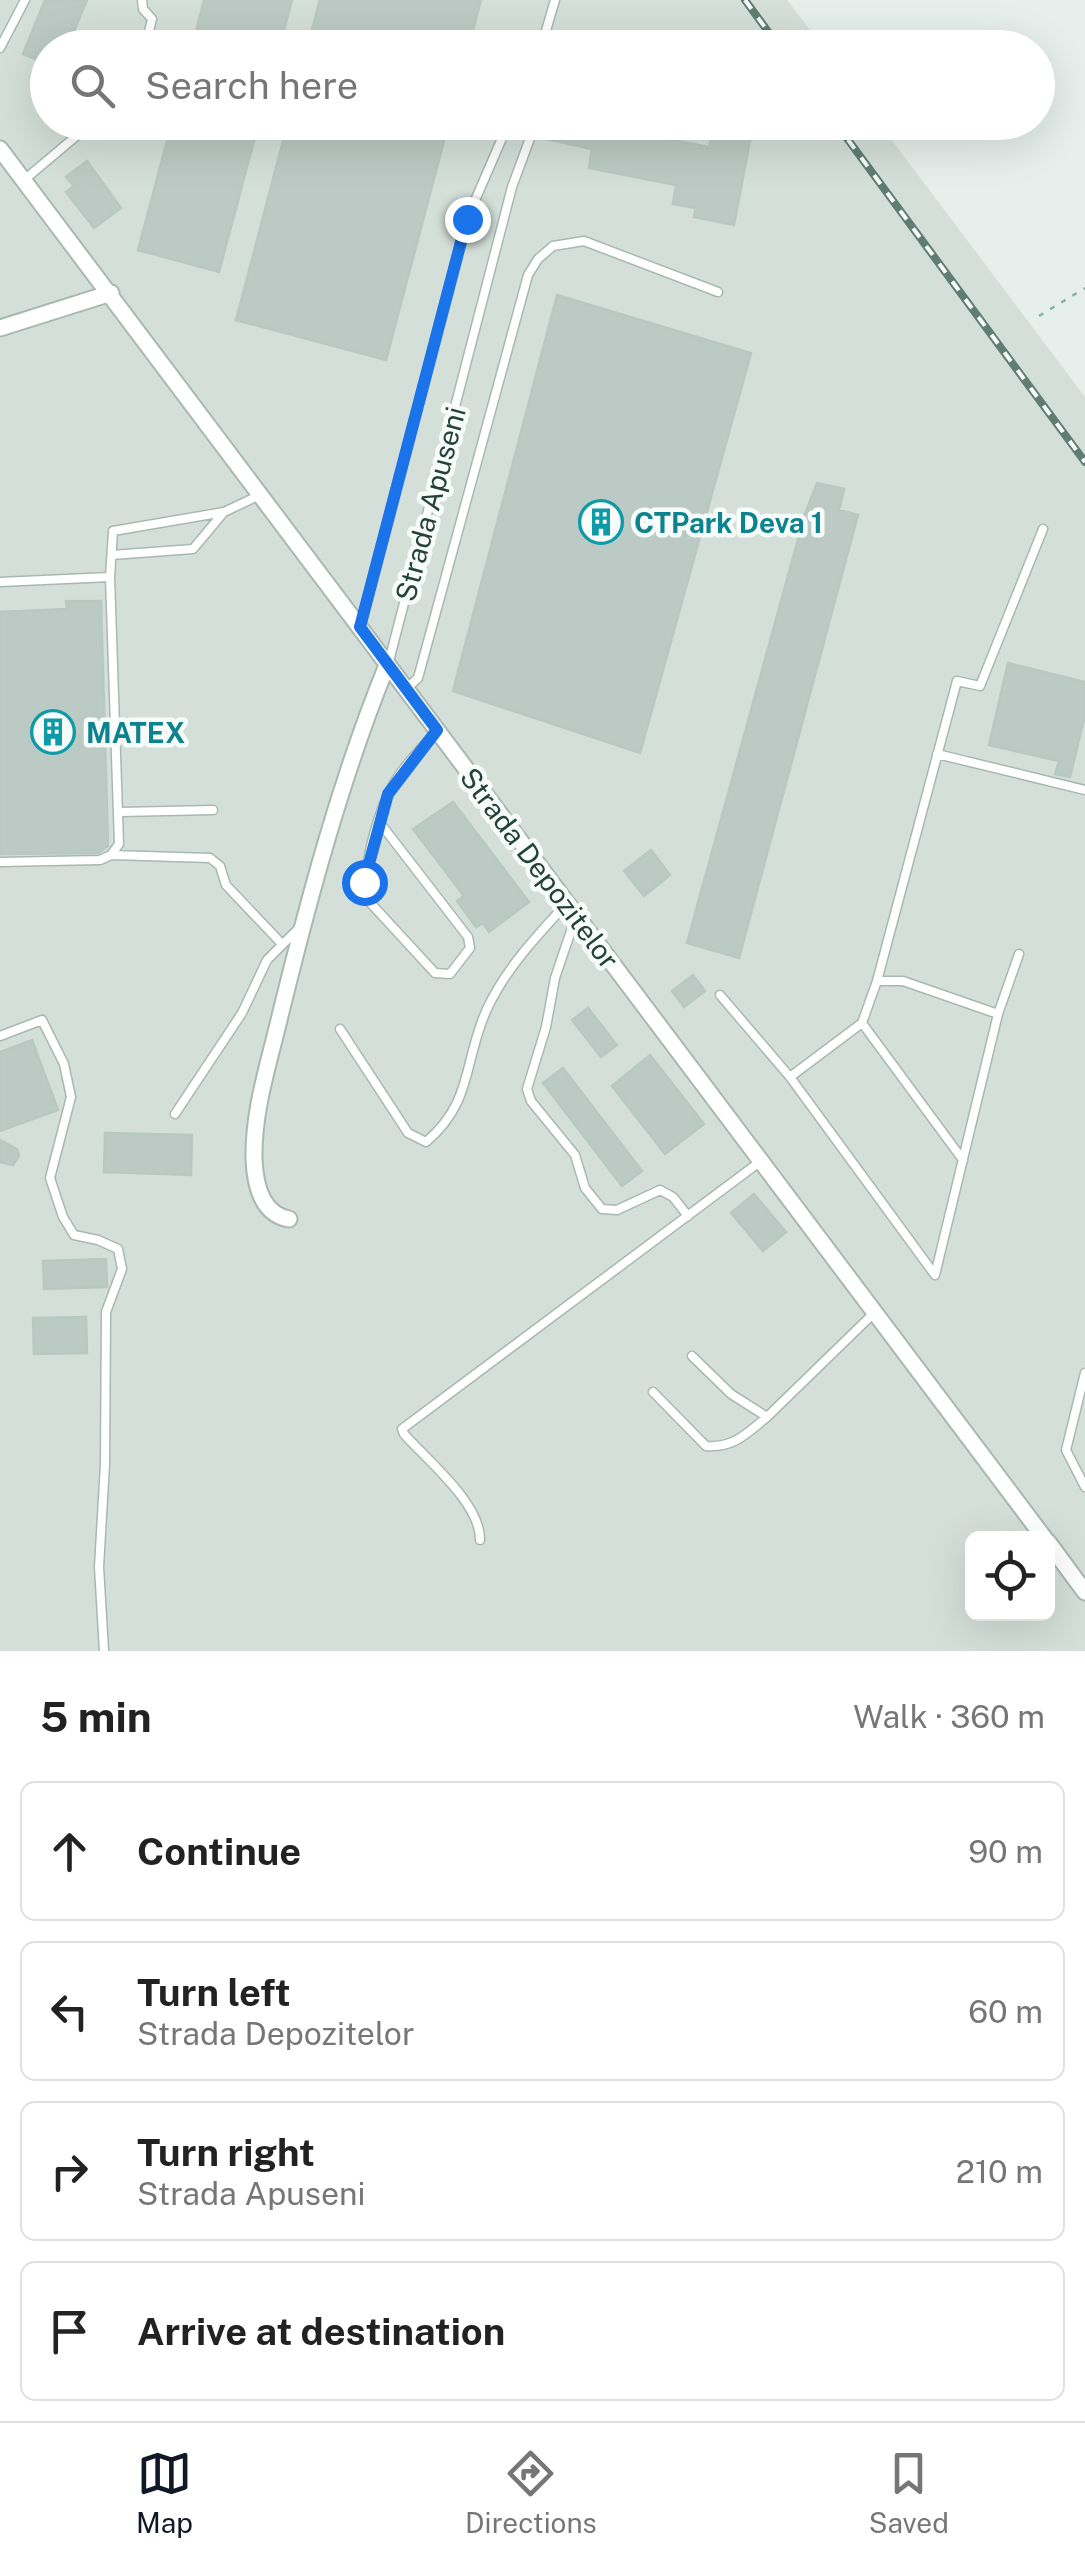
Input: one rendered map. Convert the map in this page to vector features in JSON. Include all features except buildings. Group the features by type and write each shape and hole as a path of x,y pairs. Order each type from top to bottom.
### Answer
{"street":[{"name":"Strada Depozitelor","path":"0,148 1039,1531"},
{"path":"0,328 111,293"},
{"name":"Strada Apuseni","path":"289,1219 270,1212 260,1194 254,1141 258,1100 303,924 368,712 388,665"},
{"name":"Strada Depozitelor","path":"1055,1552 1085,1592"}],"lane":[{"path":"0,48 25,0"},
{"path":"142,0 152,19 149,30"},
{"path":"546,30 555,0"},
{"path":"24,180 72,140"},
{"name":"Strada Apuseni","path":"360,627 467,219 501,140"},
{"name":"Strada Apuseni","path":"388,665 512,186 529,140"},
{"path":"406,689 418,678 528,275 538,258 553,246 584,241 718,292"},
{"path":"111,855 119,844 120,812 110,576 112,533 116,529 224,512 262,494"},
{"path":"112,555 194,549 224,512"},
{"path":"790,1078 862,1023 877,981 957,681 980,686 1043,530"},
{"path":"0,582 110,576"},
{"path":"380,823 468,937 470,948 450,974 435,973 365,897 364,882 380,823 388,794 437,730"},
{"path":"937,754 1085,790"},
{"path":"120,812 213,810"},
{"path":"0,862 100,860 111,855 210,858 220,866 226,884 282,943"},
{"path":"340,1029 408,1133 426,1142 456,1110 485,1012 497,990 520,954 571,909"},
{"path":"571,909 546,1027 527,1089 531,1101 575,1155 586,1188 602,1209 616,1210 660,1190 673,1196 688,1216"},
{"path":"175,1114 242,1013 267,960 303,924"},
{"path":"720,995 790,1078 935,1275 998,1014 1019,954"},
{"path":"877,981 903,980 998,1014"},
{"path":"0,1036 42,1020 64,1064 71,1097 50,1178 74,1235 118,1249 122,1269 106,1312 105,1464 99,1567 104,1651"},
{"path":"862,1023 963,1160"},
{"path":"480,1540 480,1528 471,1507 402,1429 761,1161"},
{"path":"653,1392 706,1446 724,1447 746,1435 875,1312"},
{"path":"692,1356 730,1394 767,1416"},
{"path":"1085,1373 1066,1450 1085,1488"}],"path":[{"path":"1038,316 1085,288"}],"shaded area":[{"path":"0,0 787,0 810,30 30,30 30,140 892,140 1085,397 1085,1651 0,1651"}],"railway":[{"path":"745,0 767,30"},
{"path":"848,140 1085,462"}],"place":[{"name":"CTPark Deva 1","path":"601,522"},
{"name":"MATEX","path":"53,732"}],"route":[{"path":"364,882 388,794 437,730 360,627 467,219"}]}
